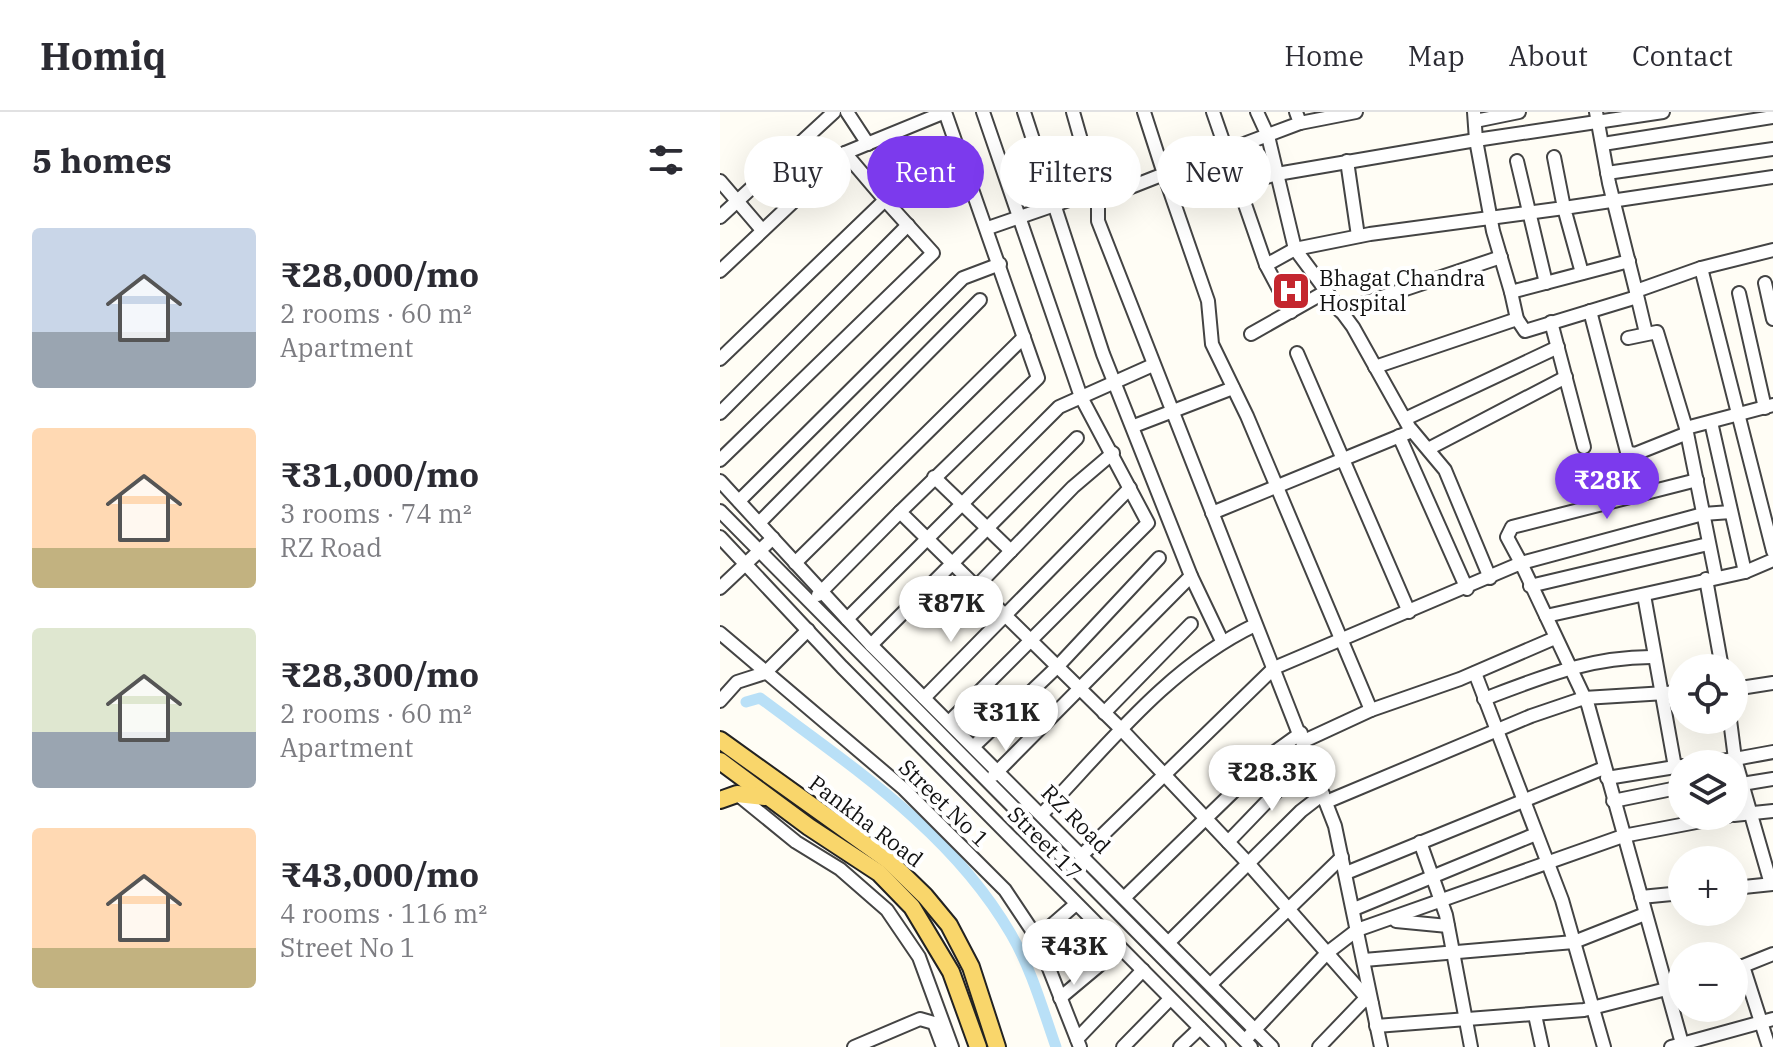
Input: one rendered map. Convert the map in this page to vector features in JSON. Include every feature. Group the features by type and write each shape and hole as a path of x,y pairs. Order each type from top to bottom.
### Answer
{"main road":[{"name":"Pankha Road","path":"720,740 889,861 925,896 949,925 971,967 997,1047"},
{"name":"Pankha Road","path":"727,770 879,873 912,907 951,972 978,1047"},
{"path":"720,799 737,794 771,799"}],"street":[{"path":"720,217 834,112"},
{"path":"847,112 867,142"},
{"path":"796,617 934,477 1038,378 945,112 887,136"},
{"path":"949,722 1148,523 1081,397 983,112"},
{"path":"1024,112 1032,136"},
{"path":"1073,112 1080,136"},
{"path":"1144,112 1157,152"},
{"path":"1213,112 1221,136"},
{"path":"1257,112 1268,136 1298,118 1356,112"},
{"path":"1519,112 1474,116 1491,218 1517,319 1525,331 1590,311 1701,268 1773,250"},
{"path":"1271,176 1597,117 1663,112"},
{"path":"1597,117 1607,173 1646,333"},
{"path":"1603,144 1773,117"},
{"path":"1271,149 1295,249 1340,311 1375,367 1405,429 1467,589"},
{"path":"1607,173 1773,149"},
{"path":"1554,157 1582,273"},
{"path":"851,160 867,179"},
{"path":"1347,161 1358,236"},
{"path":"1517,161 1546,283"},
{"path":"1266,265 1295,249 1358,236 1773,177"},
{"path":"720,181 762,230"},
{"path":"720,271 786,208"},
{"path":"720,359 877,208"},
{"path":"720,460 933,253 892,208"},
{"path":"988,228 1045,208"},
{"path":"1056,208 1115,382 1191,576 1222,641"},
{"path":"1097,208 1098,221 1171,412 1325,798 1346,873 1369,1001 1381,1047"},
{"path":"1176,208 1208,301 1212,344 1371,710"},
{"path":"1246,208 1266,265 1291,312"},
{"path":"720,413 908,225"},
{"path":"1340,311 1501,257"},
{"path":"1511,292 1629,261"},
{"path":"739,501 963,278 1000,264"},
{"path":"1701,268 1773,551"},
{"path":"1765,283 1773,319"},
{"path":"1251,334 1325,292"},
{"path":"1590,311 1627,452 1635,454 1711,422 1769,407 1739,293"},
{"path":"759,523 980,300"},
{"path":"1375,367 1517,319"},
{"path":"1551,322 1584,447"},
{"path":"1628,338 1657,332 1686,431 1708,544 1720,654"},
{"path":"795,563 1024,337"},
{"path":"1212,513 1342,462 1558,347"},
{"path":"1297,353 1409,612"},
{"path":"847,619 931,540 1059,407 1153,365"},
{"path":"1430,448 1566,377"},
{"path":"1134,426 1233,388"},
{"path":"1711,422 1745,572"},
{"path":"1405,429 1430,448 1452,483 1490,578"},
{"path":"871,645 1077,438"},
{"path":"977,586 1073,487 1113,453"},
{"path":"934,477 1011,551"},
{"path":"1697,480 1512,527 1507,537 1584,698 1667,990 1679,1046 1767,1021"},
{"name":"RZ Road","path":"720,481 871,645 1083,854 1272,1047"},
{"path":"924,698 1003,613 1130,488"},
{"path":"720,511 1245,1045 1253,1029 1327,953 1357,930 1442,903 1623,836 1668,827"},
{"path":"900,512 953,561 1165,774 1369,1001"},
{"path":"1083,854 1274,668 1467,589 1521,563 1703,514 1731,512"},
{"name":"Street 17","path":"720,537 842,667 1219,1047"},
{"path":"720,588 773,538"},
{"path":"1530,586 1708,544"},
{"path":"974,746 1058,666 1159,558"},
{"path":"1546,616 1745,572 1773,560"},
{"path":"987,780 1081,690 1191,576"},
{"path":"1644,595 1660,692 1674,750"},
{"path":"1104,713 1191,624"},
{"path":"1042,814 1174,678 1222,641 1255,625"},
{"path":"720,701 737,682 765,673 808,630"},
{"name":"Street No 1","path":"720,633 904,789 1005,890 1037,938 1079,1043"},
{"path":"1125,897 1272,754 1302,737 1475,673 1555,638"},
{"path":"1484,699 1568,666 1618,656 1655,657"},
{"path":"1475,673 1547,863 1595,1007 1604,1047"},
{"path":"1748,687 1773,683"},
{"path":"1169,942 1301,811 1325,798 1584,698 1668,692"},
{"path":"1748,757 1773,752"},
{"path":"720,799 727,770 745,757"},
{"path":"1228,842 1280,788 1312,762"},
{"path":"1346,873 1523,799 1606,773 1668,768"},
{"path":"1748,780 1773,779"},
{"path":"1613,801 1668,790"},
{"path":"737,794 796,842 840,869 887,910 919,957 952,1047"},
{"path":"1748,806 1772,884 1748,887"},
{"path":"1750,812 1773,811"},
{"path":"1354,909 1536,834"},
{"path":"1420,842 1448,926 1471,1047"},
{"path":"1211,984 1342,857"},
{"path":"1641,897 1668,894"},
{"path":"1037,938 1076,904"},
{"path":"1364,960 1574,942 1645,914"},
{"path":"1389,920 1448,926"},
{"path":"1748,963 1773,954"},
{"path":"1060,998 1109,957"},
{"path":"1079,1043 1143,970"},
{"path":"1748,986 1767,1021 1769,1047"},
{"path":"1376,1026 1535,1015 1595,1007 1667,990"},
{"path":"1123,1047 1170,999"},
{"path":"1319,1047 1369,1001"},
{"path":"1535,1015 1542,1047"},
{"path":"854,1047 876,1042 926,1020 934,1023 943,1047"},
{"path":"1180,1047 1200,1028"}],"waterway":[{"path":"746,702 760,698 830,750 898,804 960,864 987,897 1018,947 1056,1047"}],"place":[{"name":"Bhagat Chandra Hospital","path":"1291,291"}]}
